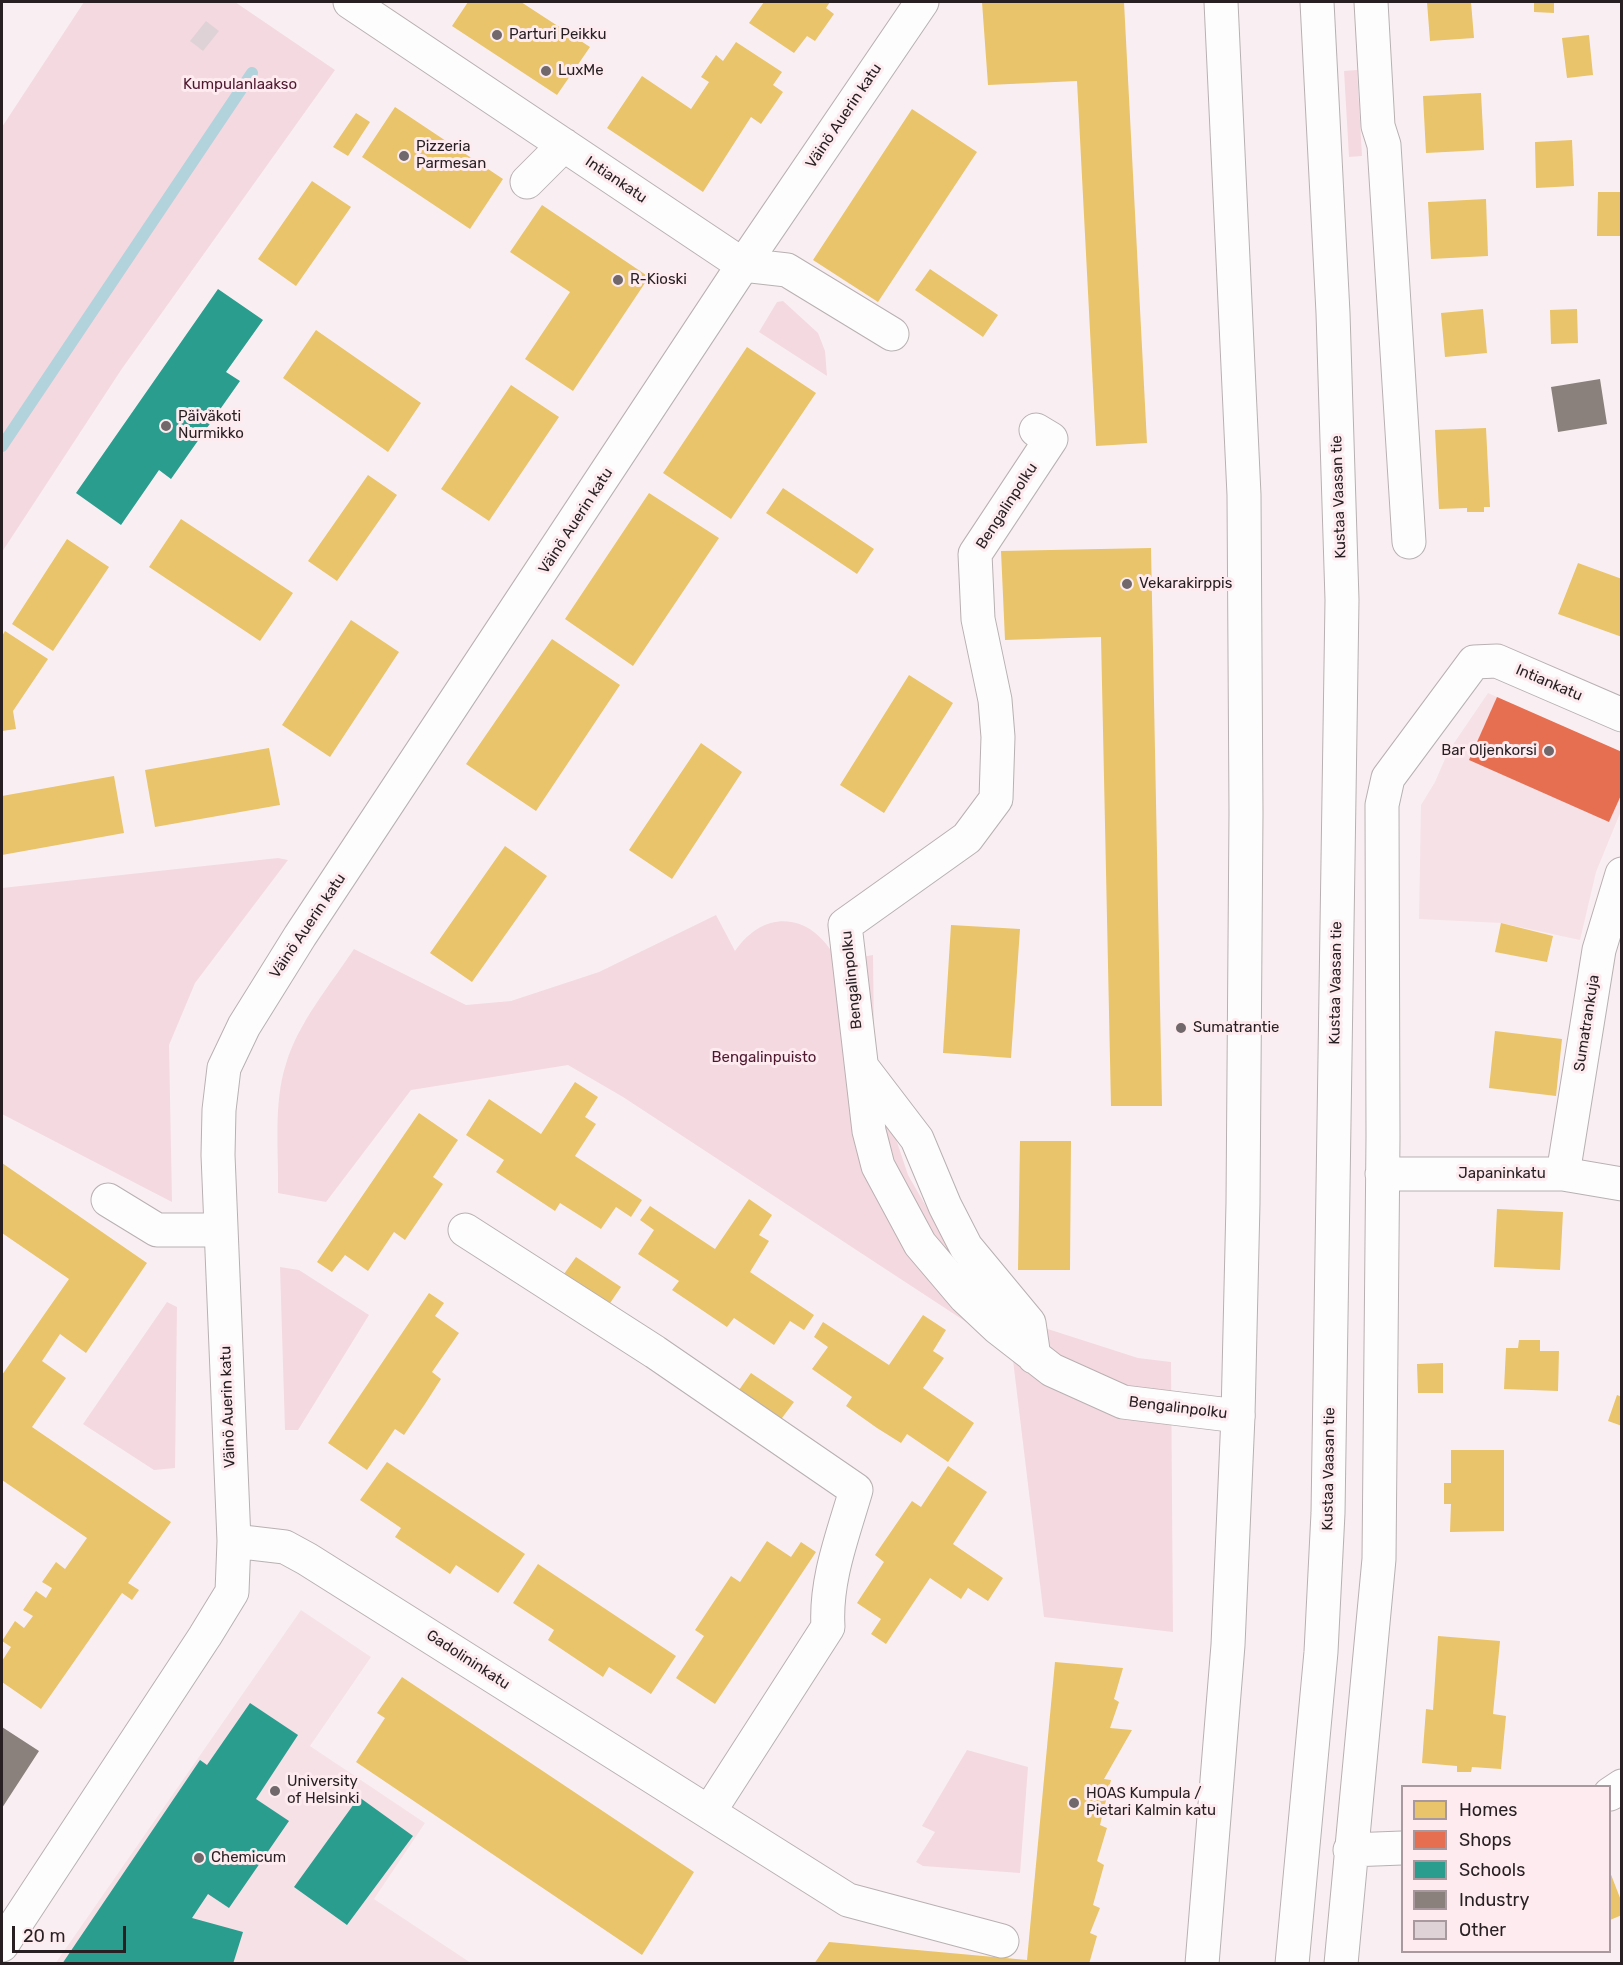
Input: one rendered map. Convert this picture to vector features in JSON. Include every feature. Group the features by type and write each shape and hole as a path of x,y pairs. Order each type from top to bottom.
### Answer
{"street":[{"name":"Intiankatu","path":"350,2 743,265 787,270 892,334"},
{"name":"Väinö Auerin katu","path":"2,1944 232,1592 234,1541 221,1230 219,1110 224,1068 244,1026 300,936 743,265 922,2"},
{"path":"1202,1964 1228,1646 1238,1416 1243,1214 1246,824 1244,495 1221,2"},
{"name":"Kustaa Vaasan tie","path":"1292,1964 1321,1652 1329,1512 1342,600 1333,313 1317,2"},
{"path":"1371,2 1377,126 1384,145 1409,542"},
{"path":"527,182 564,145"},
{"name":"Bengalinpolku","path":"1036,430 1051,439 975,554 978,619 995,700 998,737 996,799 967,838 845,925 869,1131 878,1166 920,1244 965,1297 1034,1357 1052,1370 1123,1402 1238,1416"},
{"name":"Intiankatu","path":"1382,1174 1382,805 1388,778 1474,662 1497,661 1622,715"},
{"name":"Sumatrankuja","path":"1563,1174 1599,950 1622,874"},
{"path":"862,1067 917,1139 945,1206 966,1247 1029,1323 1034,1357"},
{"path":"1341,1964 1379,1559 1382,1174"},
{"name":"Japaninkatu","path":"1382,1174 1563,1174 1622,1184"},
{"path":"108,1200 158,1230 221,1230"},
{"path":"465,1230 655,1352 856,1490 833,1573 827,1607 828,1627 701,1807"},
{"name":"Gadolininkatu","path":"234,1541 285,1547 307,1559 848,1900 1002,1941"},
{"path":"1350,1850 1401,1848"}],"shaded area":[{"path":"1488,693 1621,752 1621,811 1596,872 1580,940 1501,923 1419,919 1421,805 1435,782 1448,752"},
{"name":"University of Helsinki","path":"301,1610 371,1657 310,1746 425,1823 374,1899 471,1963 55,1964"}],"green space":[{"name":"Kumpulanlaakso","path":"84,2 235,2 335,70 121,370 2,552 2,127"},
{"path":"1357,70 1362,156 1349,157 1344,71"},
{"path":"783,301 818,333 825,351 827,376 759,332 777,302"},
{"path":"278,858 288,860 195,983 169,1045 172,1202 2,1114 2,888"},
{"name":"Bengalinpuisto","path":"716,915 735,951 747,937 761,927 775,922 789,922 803,925 816,933 837,961 873,955 874,1042 891,1124 908,1175 935,1222 1029,1323 1138,1358 1171,1362 1173,1632 1044,1617 1012,1352 623,1097 568,1065 411,1090 326,1202 278,1193 279,1095 286,1064 306,1019 354,949 466,1005 511,1001 599,972"},
{"path":"280,1267 299,1270 369,1315 298,1430 285,1430"},
{"path":"167,1302 177,1307 175,1468 154,1470 83,1424"},
{"path":"967,1750 1028,1767 1020,1873 923,1866 916,1862 935,1832 922,1826"}],"building: Homes":[{"path":"468,2 521,2 590,47 557,95 452,26"},
{"path":"764,2 830,2 826,8 834,14 815,41 807,36 794,53 749,23"},
{"path":"982,2 1124,2 1147,443 1096,446 1077,81 988,85"},
{"path":"1427,2 1471,2 1474,38 1430,41"},
{"path":"1534,2 1554,2 1554,13 1534,12"},
{"path":"1589,35 1593,75 1567,78 1562,38"},
{"path":"736,42 782,72 773,85 783,92 761,124 751,117 703,192 607,128 642,76 691,109 709,82 701,77 716,55 723,61"},
{"path":"1481,93 1484,150 1426,153 1423,96"},
{"path":"395,107 503,179 470,229 362,157"},
{"path":"912,109 977,152 878,302 813,260"},
{"path":"356,113 370,122 348,156 333,147"},
{"path":"1572,140 1574,186 1536,188 1535,142"},
{"path":"312,181 351,207 296,286 258,259"},
{"path":"1598,192 1622,192 1622,236 1597,236"},
{"path":"1486,199 1488,256 1431,259 1428,202"},
{"path":"542,205 649,277 573,391 525,359 570,292 510,252"},
{"path":"930,269 998,315 983,337 915,290"},
{"path":"1483,309 1487,353 1445,357 1441,313"},
{"path":"1577,309 1578,343 1551,344 1550,310"},
{"path":"316,330 421,403 388,452 283,378"},
{"path":"747,347 816,393 731,519 663,473"},
{"path":"511,385 559,417 489,521 441,489"},
{"path":"1486,428 1490,507 1484,507 1484,512 1467,512 1467,508 1439,509 1435,430"},
{"path":"368,475 397,495 337,581 308,561"},
{"path":"783,488 874,549 857,574 766,513"},
{"path":"649,493 719,538 633,666 565,619"},
{"path":"181,519 293,593 260,641 149,567"},
{"path":"67,539 109,567 53,651 12,624"},
{"path":"1151,548 1162,1106 1111,1106 1101,637 1005,640 1001,551"},
{"path":"1578,563 1622,579 1622,637 1558,614"},
{"path":"351,620 399,652 330,757 282,725"},
{"path":"5,631 48,659 13,711 16,729 2,731 2,636"},
{"path":"552,639 620,685 536,811 466,764"},
{"path":"909,675 953,703 884,813 840,785"},
{"path":"701,743 742,772 672,879 629,850"},
{"path":"269,748 280,805 155,827 145,770"},
{"path":"114,776 124,833 2,855 2,796"},
{"path":"505,846 547,876 472,982 430,953"},
{"path":"1501,923 1553,936 1547,962 1495,952"},
{"path":"951,925 1020,929 1011,1058 943,1053"},
{"path":"1495,1031 1562,1039 1556,1096 1489,1088"},
{"path":"575,1082 598,1097 585,1117 596,1124 575,1156 642,1200 631,1217 616,1207 601,1229 560,1203 555,1211 496,1172 504,1160 466,1135 489,1099 541,1134"},
{"path":"419,1113 458,1140 433,1177 443,1184 405,1240 394,1232 368,1271 345,1255 332,1272 317,1262"},
{"path":"1020,1141 1071,1141 1070,1270 1018,1270"},
{"path":"2,1163 147,1263 86,1353 60,1334 42,1361 66,1378 32,1427 171,1522 128,1583 139,1590 132,1600 122,1593 41,1709 2,1682 2,1661 11,1647 2,1641 15,1621 24,1628 33,1616 23,1610 36,1591 46,1598 52,1588 42,1582 56,1562 65,1569 87,1538 2,1480 2,1375 69,1279 2,1233"},
{"path":"749,1199 772,1215 759,1235 769,1241 750,1272 814,1315 804,1330 790,1321 774,1345 734,1318 727,1327 672,1290 679,1281 638,1254 654,1230 640,1220 650,1206 715,1249"},
{"path":"1497,1209 1563,1212 1560,1270 1494,1267"},
{"path":"576,1257 621,1287 604,1312 559,1281"},
{"path":"429,1293 444,1303 435,1316 459,1333 432,1372 441,1379 425,1404 404,1435 395,1429 367,1470 328,1443"},
{"path":"923,1315 946,1330 933,1351 944,1358 923,1388 974,1423 948,1462 907,1434 901,1443 877,1428 846,1406 852,1397 812,1369 828,1347 814,1337 823,1322 889,1365"},
{"path":"1519,1340 1540,1340 1540,1351 1559,1351 1558,1391 1504,1389 1506,1348 1518,1348"},
{"path":"1443,1363 1443,1393 1418,1393 1417,1364"},
{"path":"751,1373 794,1402 776,1426 734,1397"},
{"path":"1617,1395 1622,1397 1622,1426 1608,1421"},
{"path":"1451,1450 1504,1450 1504,1531 1450,1532 1451,1504 1444,1504 1444,1483 1451,1483"},
{"path":"387,1462 525,1554 498,1593 456,1565 450,1574 395,1537 401,1528 360,1500"},
{"path":"948,1466 987,1492 953,1544 1003,1578 988,1601 968,1588 961,1599 930,1578 886,1644 871,1634 881,1619 857,1603 884,1562 875,1555 912,1501 921,1507"},
{"path":"767,1541 791,1557 801,1542 816,1552 715,1704 676,1678 704,1636 695,1630 731,1576 740,1582"},
{"path":"538,1564 676,1656 651,1694 609,1667 603,1677 548,1640 554,1630 513,1603"},
{"path":"1438,1636 1500,1641 1493,1714 1506,1716 1501,1769 1472,1767 1471,1772 1457,1772 1457,1766 1422,1763 1426,1709 1433,1710"},
{"name":"HOAS Kumpula / Pietari Kalmin katu","path":"1055,1662 1123,1668 1114,1699 1119,1702 1110,1728 1132,1730 1104,1779 1111,1780 1100,1825 1107,1828 1097,1861 1104,1865 1093,1905 1100,1908 1090,1933 1097,1936 1089,1964 814,1964 829,1942 1027,1960"},
{"path":"402,1677 694,1872 642,1955 356,1762 385,1718 377,1713"},
{"path":"1611,1875 1622,1903 1622,1915 1611,1920"}],"building: Shops":[{"path":"1497,697 1622,752 1622,793 1609,822 1469,760"}],"building: Schools":[{"name":"Päiväkoti Nurmikko","path":"218,289 263,320 226,372 240,381 171,479 159,470 121,525 76,493"},
{"name":"Chemicum","path":"250,1703 298,1735 256,1799 289,1821 229,1908 208,1894 192,1918 243,1932 233,1964 62,1964 200,1760 207,1765"},
{"path":"359,1797 413,1836 347,1925 294,1887"}],"building: Industry":[{"path":"1600,379 1607,424 1558,432 1551,387"},
{"path":"2,1727 39,1751 2,1808"}],"building: Other":[{"path":"206,21 219,31 203,51 190,41"}],"waterway":[{"path":"2,446 252,73"}],"place":[{"name":"Parturi Peikku","path":"497,35"},
{"name":"LuxMe","path":"546,71"},
{"name":"Pizzeria Parmesan","path":"404,156"},
{"name":"R-Kioski","path":"618,280"},
{"name":"Päiväkoti Nurmikko","path":"166,426"},
{"name":"Vekarakirppis","path":"1127,584"},
{"name":"Bar Oljenkorsi","path":"1549,751"},
{"name":"Sumatrantie","path":"1181,1028"},
{"name":"University of Helsinki","path":"275,1791"},
{"name":"HOAS Kumpula / Pietari Kalmin katu","path":"1074,1803"},
{"name":"Chemicum","path":"199,1858"}]}
